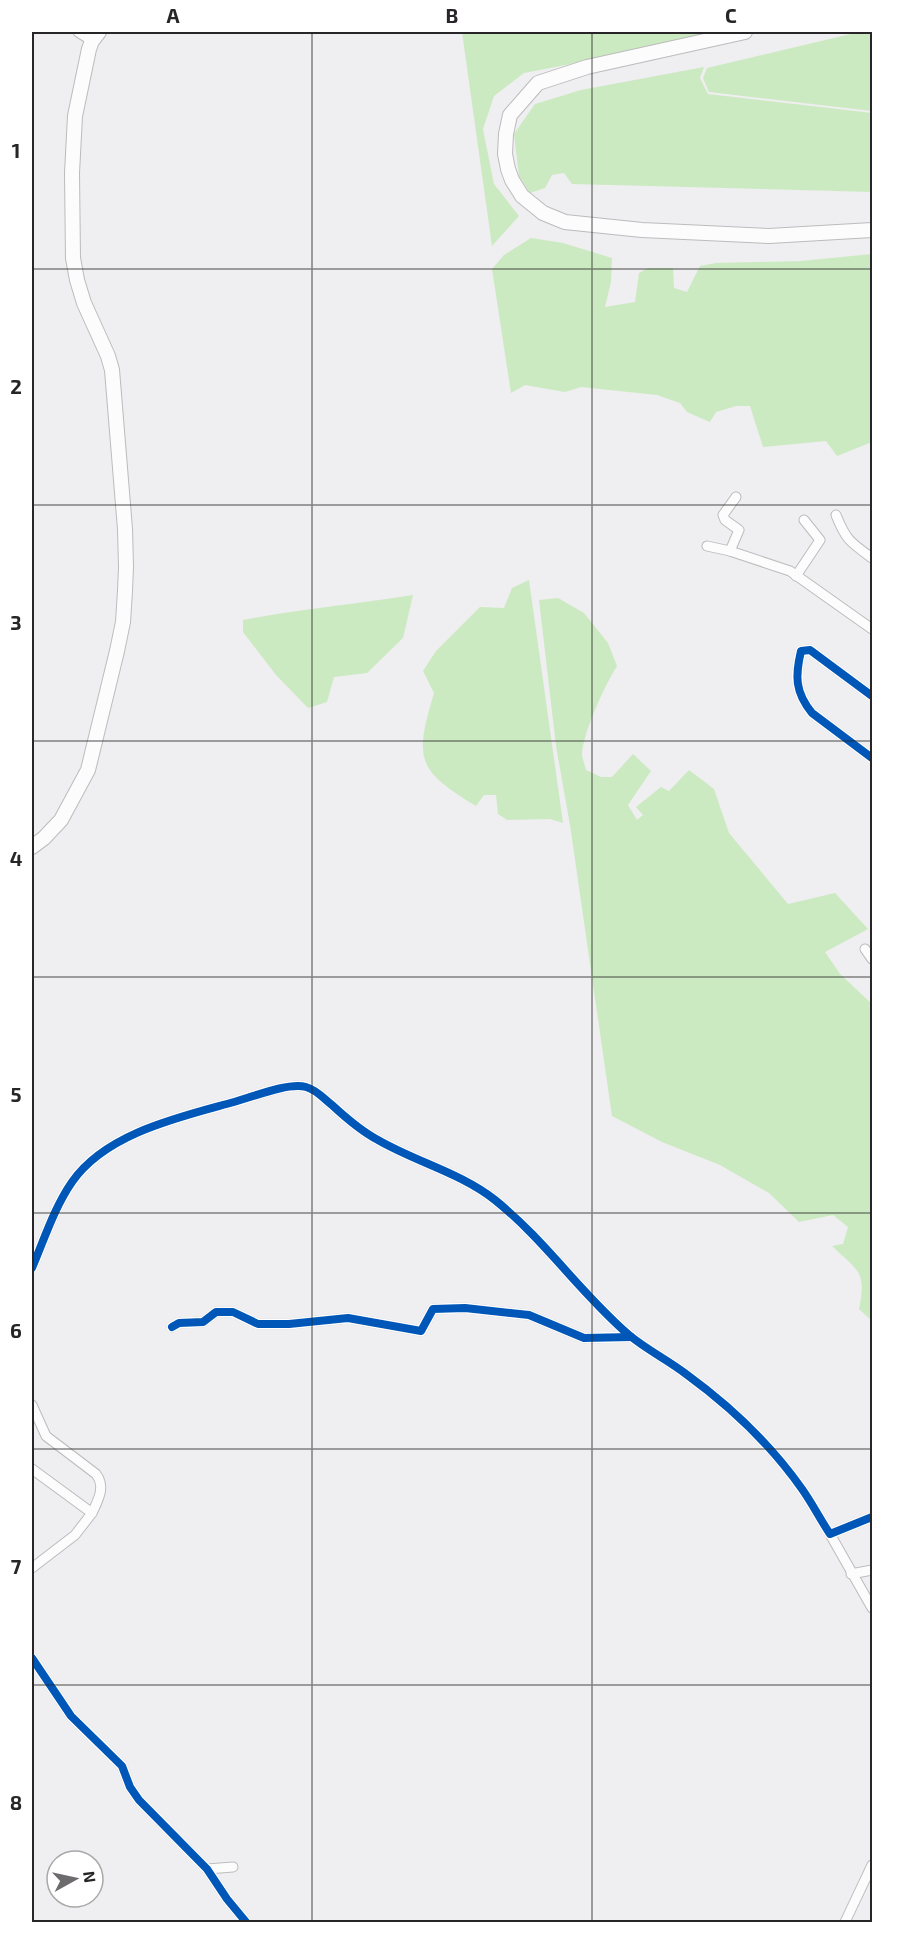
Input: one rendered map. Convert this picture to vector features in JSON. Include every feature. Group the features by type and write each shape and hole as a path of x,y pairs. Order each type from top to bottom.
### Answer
{"main road":[{"path":"745,32 587,68 538,84 510,115 506,134 505,154 508,169 522,196 543,213 565,222 642,230 769,236 873,230"},
{"path":"32,847 61,820 88,770 117,651 124,601 125,529 112,370 77,280 72,232 75,116 96,36"}],"street":[{"path":"78,32 96,36"},
{"path":"730,551 739,530 725,520 723,515 736,497"},
{"path":"836,514 843,533 849,541 873,558"},
{"path":"796,576 820,540 804,520"},
{"path":"706,546 779,566 873,629"},
{"path":"873,696 810,650 801,651 797,685 805,705 812,713 873,758"},
{"path":"865,949 873,959"},
{"path":"32,1268 55,1212 71,1183 102,1152 129,1137 163,1123 278,1090 305,1086 315,1091 378,1140 482,1190 538,1240 602,1310 631,1337 687,1374 752,1430 802,1489 873,1608"},
{"path":"172,1327 179,1323 203,1322 216,1312 233,1311 258,1324 290,1324 348,1318 421,1331 433,1309 465,1308 529,1316 584,1338 631,1337"},
{"path":"32,1405 46,1436 96,1474 100,1479 101,1492 92,1513 75,1535 32,1568"},
{"path":"32,1469 92,1513"},
{"path":"830,1534 873,1517"},
{"path":"851,1574 873,1570"},
{"path":"32,1658 71,1716 122,1766 138,1800 207,1869 246,1923"},
{"path":"845,1923 873,1865"},
{"path":"207,1869 233,1867"}],"green space":[{"path":"462,32 719,32 644,50 524,73 494,96 483,129 494,184 519,216 492,246"},
{"path":"859,32 872,32 872,111 709,92 703,78 707,68"},
{"path":"704,67 700,78 708,94 872,113 872,192 572,184 564,173 552,175 545,188 530,193 519,176 514,134 535,104 581,90"},
{"path":"531,238 563,243 612,258 611,282 605,307 635,302 639,273 648,268 673,268 674,288 687,292 700,266 716,263 801,261 872,254 872,442 837,456 826,441 763,447 750,406 736,406 716,412 710,422 687,412 680,403 657,395 581,387 565,392 525,385 511,393 492,269 504,255"},
{"path":"529,580 563,823 550,819 507,820 498,814 496,795 484,795 476,806 442,783 425,761 423,749 424,734 434,693 423,671 436,651 480,607 504,608 512,588"},
{"path":"413,595 403,638 367,673 334,677 327,702 308,708 276,675 243,632 243,620"},
{"path":"558,598 584,613 608,643 617,666 606,685 586,735 582,756 586,770 601,777 612,777 633,754 651,771 628,805 637,820 643,815 636,807 661,787 669,791 689,770 714,789 729,833 788,904 835,893 868,929 825,952 840,974 872,1004 872,1321 859,1309 862,1287 858,1273 832,1246 843,1244 848,1227 833,1215 799,1222 769,1193 720,1165 662,1142 612,1116 570,825 556,746 539,600"}],"cycle path":[{"path":"872,696 810,650 801,651 797,676 799,691 806,705 812,713 872,758"},
{"path":"32,1268 55,1213 72,1182 104,1151 124,1139 168,1121 280,1088 299,1086 310,1088 372,1136 468,1182 495,1200 530,1232 629,1335 702,1386 749,1427 777,1457 806,1494 830,1534 872,1517"},
{"path":"172,1327 179,1323 203,1322 216,1312 233,1312 258,1324 289,1324 348,1318 421,1331 433,1309 465,1308 529,1315 584,1338 631,1337"},
{"path":"32,1658 71,1716 122,1766 130,1787 139,1800 207,1869 246,1922"}]}
